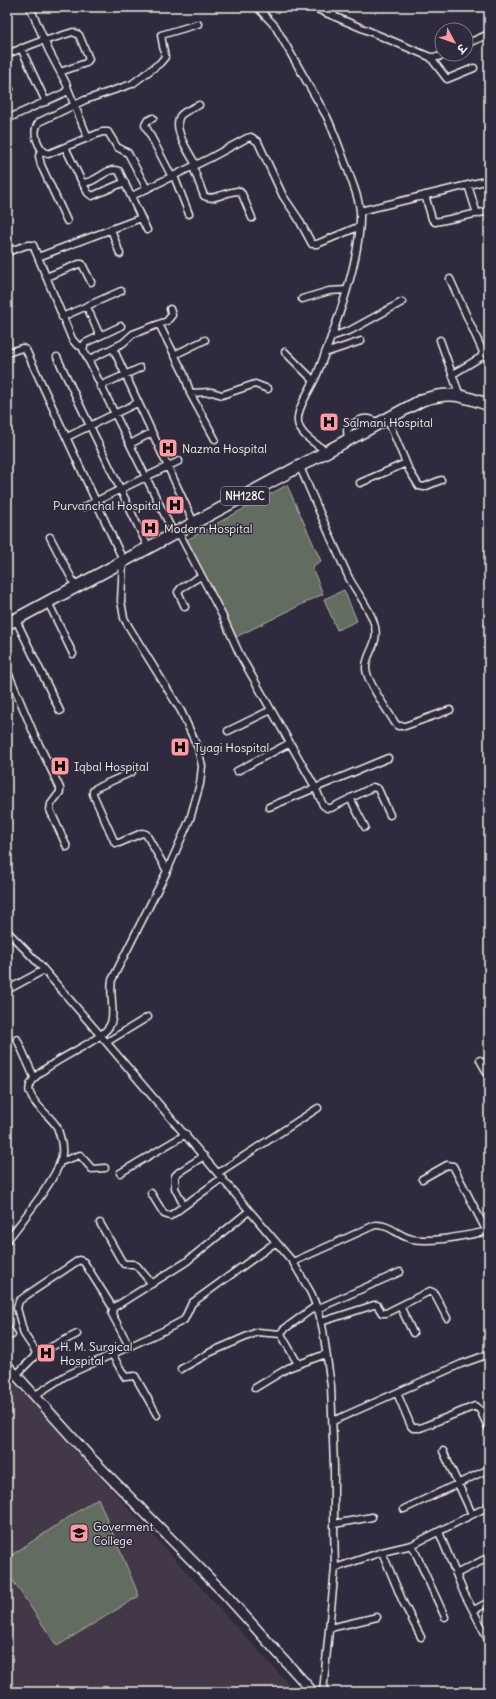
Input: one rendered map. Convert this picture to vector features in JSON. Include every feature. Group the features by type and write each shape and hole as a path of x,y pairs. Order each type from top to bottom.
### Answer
{"highway":[{"name":"NH128C","path":"11,622 123,560 300,467 383,420 422,400 449,394 489,405"}],"street":[{"path":"30,7 75,104 88,138"},
{"path":"256,7 275,26 327,117 334,131 356,193 360,211 354,260 346,290 331,337 314,381 302,405 298,421 302,432 327,452"},
{"path":"312,7 430,57 434,57"},
{"path":"332,15 336,7"},
{"path":"147,189 128,153 117,147 108,132 102,132 52,154 48,154 41,150 36,137 36,126 45,119 75,104 121,88 140,79 165,58 161,35 198,24"},
{"path":"7,54 44,40 73,32 79,35 89,59 86,63 60,72"},
{"path":"474,41 489,34"},
{"path":"21,48 46,102"},
{"path":"430,57 446,79 474,68"},
{"path":"7,119 46,102 68,90"},
{"path":"198,105 180,116 178,126 204,196 211,198 239,190 252,218"},
{"path":"153,118 147,121 145,125 173,177 189,214"},
{"path":"132,196 173,177 247,138 255,138 282,196 298,218 312,244 317,244 358,228"},
{"path":"65,147 88,193 92,196 125,182"},
{"path":"41,150 39,156 41,166 67,221"},
{"path":"82,182 87,182 117,169 121,173 132,196 146,230"},
{"path":"360,211 489,180"},
{"path":"468,185 477,214"},
{"path":"425,195 432,219 435,222 489,211"},
{"path":"38,257 141,218"},
{"path":"111,229 120,254"},
{"path":"7,252 30,244 34,247 72,339 77,345 83,347"},
{"path":"46,277 82,264 91,282"},
{"path":"450,279 483,352 480,357 453,374"},
{"path":"302,299 329,291 346,290"},
{"path":"62,317 121,291"},
{"path":"331,337 351,330 402,302"},
{"path":"87,307 100,336"},
{"path":"88,360 123,343 133,334 160,324 171,318 170,308"},
{"path":"160,324 184,374 190,393 215,440"},
{"path":"83,347 85,343 121,326"},
{"path":"174,355 204,340"},
{"path":"440,340 460,396"},
{"path":"325,353 361,341"},
{"path":"83,347 100,386 146,476 222,614 240,655 315,788 323,805 327,808 370,788 376,788 390,815"},
{"path":"7,353 22,348 26,350 97,500 123,560 121,601 124,618 181,711 194,736 201,759 200,784 196,800 167,871 112,980 110,994 113,1018 108,1029 101,1036 34,1077 29,1087 29,1091 37,1104 54,1121 59,1132 62,1154 57,1170 48,1185 7,1242"},
{"path":"113,348 124,375 194,523"},
{"path":"285,352 314,381"},
{"path":"57,358 148,547"},
{"path":"100,386 140,368"},
{"path":"190,393 212,392 222,395 255,384 268,389"},
{"path":"67,437 137,402"},
{"path":"383,420 416,481 422,487 441,480"},
{"path":"130,444 152,433"},
{"path":"84,507 179,461"},
{"path":"360,483 406,462"},
{"path":"300,467 350,580 374,623 376,640 366,664 367,675 395,723 398,726 405,726 450,710"},
{"path":"50,536 76,587"},
{"path":"185,607 178,592 181,588 201,576"},
{"path":"48,602 73,654"},
{"path":"11,622 60,710"},
{"path":"7,670 34,734 60,788 59,794 51,804 50,810 67,847"},
{"path":"228,731 271,710"},
{"path":"237,771 290,743"},
{"path":"269,807 388,758"},
{"path":"132,772 96,788 93,791 93,794 115,843 119,843 142,833 146,834 167,871"},
{"path":"350,798 365,827"},
{"path":"7,931 44,970 186,1134 293,1262 311,1293 321,1322 330,1386 333,1421 335,1568 323,1692"},
{"path":"7,990 44,970"},
{"path":"107,1042 148,1017"},
{"path":"17,1039 34,1077"},
{"path":"480,1060 489,1076"},
{"path":"151,1193 165,1216 170,1216 220,1175 318,1108"},
{"path":"120,1173 186,1134"},
{"path":"60,1162 80,1155 92,1169 105,1168"},
{"path":"184,1206 176,1188 175,1176 204,1156"},
{"path":"293,1262 375,1225 386,1226 407,1237 416,1239 450,1237 488,1231 453,1166 447,1165 422,1179"},
{"path":"113,1308 186,1262 249,1211"},
{"path":"100,1223 124,1264 133,1264 137,1266 152,1284"},
{"path":"34,1396 65,1376 184,1320 192,1303 276,1242"},
{"path":"36,1355 23,1330 17,1308 18,1304 22,1298 76,1261 80,1260 84,1262 113,1308 112,1314 129,1346"},
{"path":"281,1334 283,1330 316,1307 400,1272"},
{"path":"321,1322 372,1305 377,1305 384,1314 427,1291 432,1291 447,1318"},
{"path":"400,1306 413,1333"},
{"path":"7,1327 12,1335"},
{"path":"181,1369 211,1352 254,1333 260,1332 281,1334"},
{"path":"16,1375 36,1355 77,1334"},
{"path":"281,1334 298,1364"},
{"path":"112,1354 125,1377 134,1375 136,1377 157,1415"},
{"path":"255,1388 285,1370 326,1354"},
{"path":"333,1421 461,1364 489,1354"},
{"path":"7,1365 90,1456 225,1594 313,1692"},
{"path":"397,1393 411,1426 414,1428 420,1428 475,1406 480,1410 489,1429"},
{"path":"443,1451 472,1514"},
{"path":"404,1508 489,1469"},
{"path":"335,1568 382,1552 412,1545 489,1506"},
{"path":"334,1524 372,1517"},
{"path":"439,1532 456,1574 489,1641"},
{"path":"412,1545 445,1618"},
{"path":"382,1552 402,1602 421,1636"},
{"path":"456,1574 489,1557"},
{"path":"474,1610 489,1602"},
{"path":"330,1628 377,1617"}],"shaded area":[{"path":"287,485 321,561 312,567 323,594 236,637 183,542"},
{"path":"344,590 357,621 337,630 324,599"},
{"name":"Goverment College","path":"7,1375 296,1692 7,1692"},
{"path":"98,1498 139,1596 57,1646 7,1572 7,1558"}],"place":[{"name":"Salmani Hospital","path":"329,422"},
{"name":"Nazma Hospital","path":"168,448"},
{"name":"Purvanchal Hospital","path":"175,505"},
{"name":"Modern Hospital","path":"150,528"},
{"name":"Tyagi Hospital","path":"180,747"},
{"name":"Iqbal Hospital","path":"60,766"},
{"name":"H. M. Surgical Hospital","path":"46,1353"},
{"name":"Goverment College","path":"79,1533"}]}
